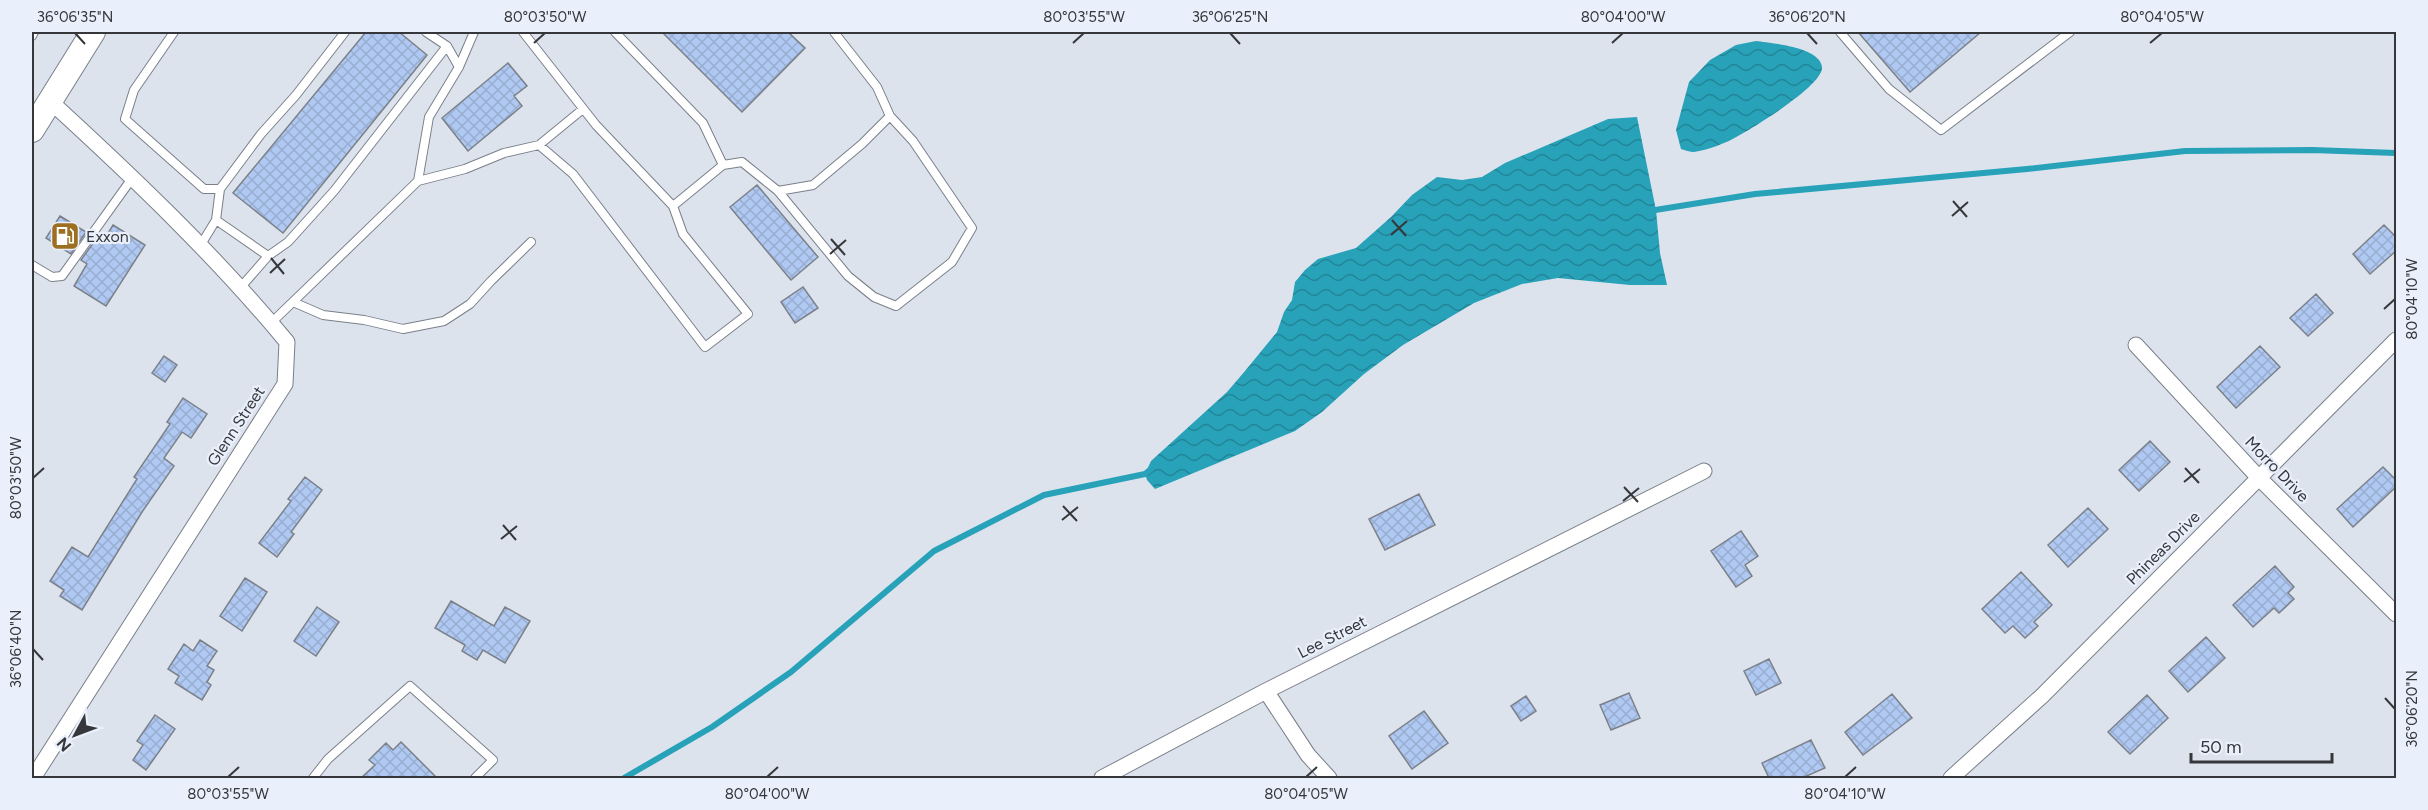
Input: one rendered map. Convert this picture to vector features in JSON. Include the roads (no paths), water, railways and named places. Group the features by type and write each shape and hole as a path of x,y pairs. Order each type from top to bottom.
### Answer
{"main road":[{"path":"32,130 93,32"}],"street":[{"name":"Glenn Street","path":"33,778 285,384 287,342 241,287 134,177 50,101"},
{"name":"Phineas Drive","path":"1951,778 2042,696 2397,340"},
{"name":"Morro Drive","path":"2136,345 2259,478 2397,614"},
{"name":"Lee Street","path":"1102,778 1266,691 1704,471"},
{"path":"1266,691 1308,755 1329,778"}],"lane":[{"path":"32,36 34,32"},
{"path":"174,32 134,90 125,118 204,189 220,189"},
{"path":"200,247 216,220 220,189 261,134 296,95 345,32"},
{"path":"426,32 447,46 459,68"},
{"path":"418,181 429,117 459,68 474,32"},
{"path":"523,32 583,109 673,206 683,234 748,314 705,347 573,174 539,145"},
{"path":"615,32 704,123 723,165"},
{"path":"673,206 723,165 742,162 778,191 848,276 874,297 896,306 952,262 972,228 914,141 890,116 878,87 834,32"},
{"path":"1840,32 1889,89 1941,130 2070,32"},
{"path":"241,287 268,255 288,242 334,191 447,46"},
{"path":"271,323 418,181 465,170 504,153 539,145 583,109"},
{"path":"778,191 813,185 862,144 890,116"},
{"path":"32,265 52,277 62,276 134,177"},
{"path":"216,220 268,255"},
{"path":"293,302 323,315 364,320 403,329 444,321 470,304 531,242"},
{"path":"314,778 328,759 410,686 493,760 476,778"}],"water":[{"path":"1756,41 1794,47 1813,55 1822,67 1820,75 1787,105 1733,139 1699,151 1681,149 1676,130 1689,82 1710,60 1736,45"},
{"path":"1637,117 1656,210 1660,253 1667,285 1630,285 1558,278 1522,284 1474,303 1403,345 1364,374 1322,412 1295,431 1155,489 1147,480 1145,474 1151,461 1227,392 1277,332 1284,312 1292,300 1295,282 1318,259 1356,248 1412,195 1437,177 1462,180 1482,177 1505,163 1608,119"}],"waterway":[{"path":"1649,211 1755,194 2027,169 2185,151 2312,150 2396,153"},
{"path":"624,778 712,727 791,672 934,551 1044,495 1145,474 1151,469"}],"place":[{"name":"Exxon","path":"65,236"}]}
